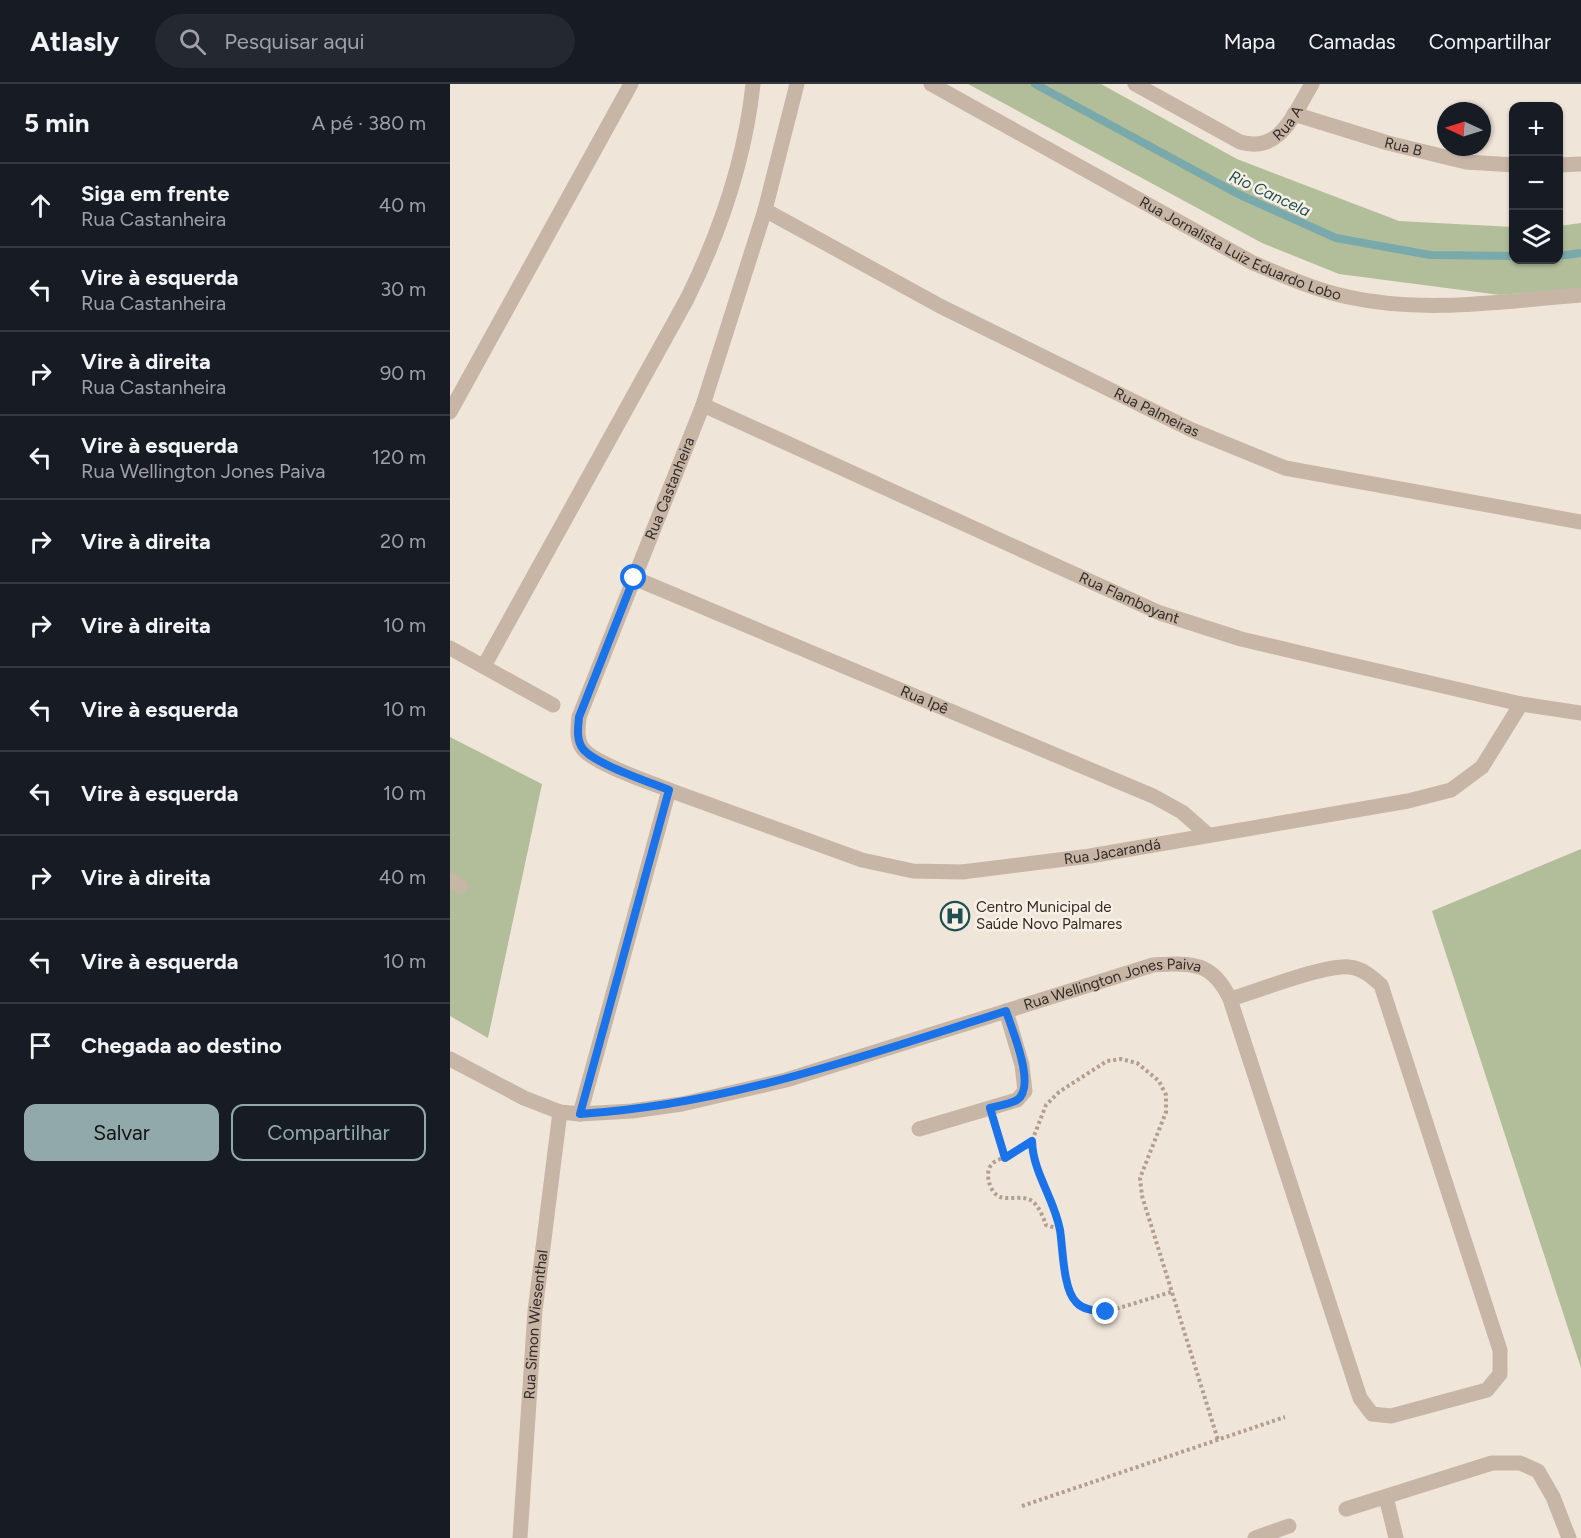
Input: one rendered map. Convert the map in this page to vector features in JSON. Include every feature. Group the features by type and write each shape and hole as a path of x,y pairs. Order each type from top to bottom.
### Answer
{"street":[{"path":"450,412 631,84"},
{"path":"484,666 687,300 711,251 736,174 753,84"},
{"name":"Rua Castanheira","path":"669,790 594,759 582,748 577,734 579,717 703,405 765,210 797,84"},
{"name":"Rua Jornalista Luiz Eduardo Lobo","path":"930,84 1253,263 1306,285 1348,297 1408,305 1444,306 1581,295"},
{"name":"Rua A","path":"1135,84 1240,142 1251,145 1264,144 1277,139 1312,84"},
{"name":"Rua B","path":"1294,114 1388,143 1466,162 1509,165"},
{"path":"1563,165 1581,164"},
{"name":"Rua Palmeiras","path":"765,210 961,316 1192,430 1285,468 1581,522"},
{"name":"Rua Flamboyant","path":"703,405 1160,613 1241,639 1521,704 1581,713"},
{"name":"Rua Ipê","path":"634,578 1153,796 1182,813 1207,834"},
{"path":"450,648 554,705"},
{"name":"Rua Jacarandá","path":"669,790 862,860 912,871 962,872 1078,858 1408,801 1451,790 1482,766 1521,704"},
{"path":"580,1114 669,790"},
{"name":"Rua Wellington Jones Paiva","path":"450,1059 524,1098 560,1112 580,1114 682,1104 786,1080 1153,965 1184,964 1207,969 1221,981 1230,999"},
{"path":"1349,967 1366,972 1381,985 1500,1350 1500,1374 1487,1390 1391,1416 1372,1414 1360,1398 1230,999 1329,969 1349,967"},
{"path":"919,1130 1017,1100 1025,1091 1024,1072 1006,1011"},
{"name":"Rua Simon Wiesenthal","path":"520,1538 534,1311 560,1112"},
{"path":"1346,1509 1492,1463 1520,1463 1538,1472 1553,1497 1569,1538"},
{"path":"1386,1497 1396,1538"},
{"path":"1255,1538 1289,1526"}],"path":[{"path":"1172,1292 1106,1312 1090,1310 1076,1303 1068,1289 1055,1207 1035,1164 1032,1141 1046,1106 1059,1092 1107,1061 1121,1059 1137,1063 1160,1081 1166,1095 1166,1112 1140,1178 1142,1196 1172,1292 1218,1440"},
{"path":"990,1108 1005,1158"},
{"path":"1032,1141 993,1163 989,1170 993,1191 1000,1197 1029,1199 1036,1204 1046,1225 1059,1229"},
{"path":"1022,1506 1285,1417"}],"green space":[{"path":"968,84 1101,84 1237,159 1399,221 1509,227 1509,264 1563,264 1563,225 1581,223 1581,288 1500,295 1339,274 1262,243"},
{"path":"450,737 542,784 488,1038 450,1016"},
{"path":"1581,849 1581,1368 1432,911"}],"waterway":[{"name":"Rio Cancela","path":"1035,84 1238,194 1336,238 1430,255 1509,256"},
{"name":"Rio Cancela","path":"1563,255 1581,253"}],"place":[{"name":"Centro Municipal de Saúde Novo Palmares","path":"955,916"}],"route":[{"path":"634,578 579,717 577,734 582,748 594,759 669,790 580,1114 632,1111 682,1104 786,1080 1006,1011 1026,1079 1025,1091 1017,1100 990,1108 1005,1158 1032,1141 1033,1158 1037,1171 1055,1207 1068,1289 1076,1303 1090,1310 1106,1312"}]}
